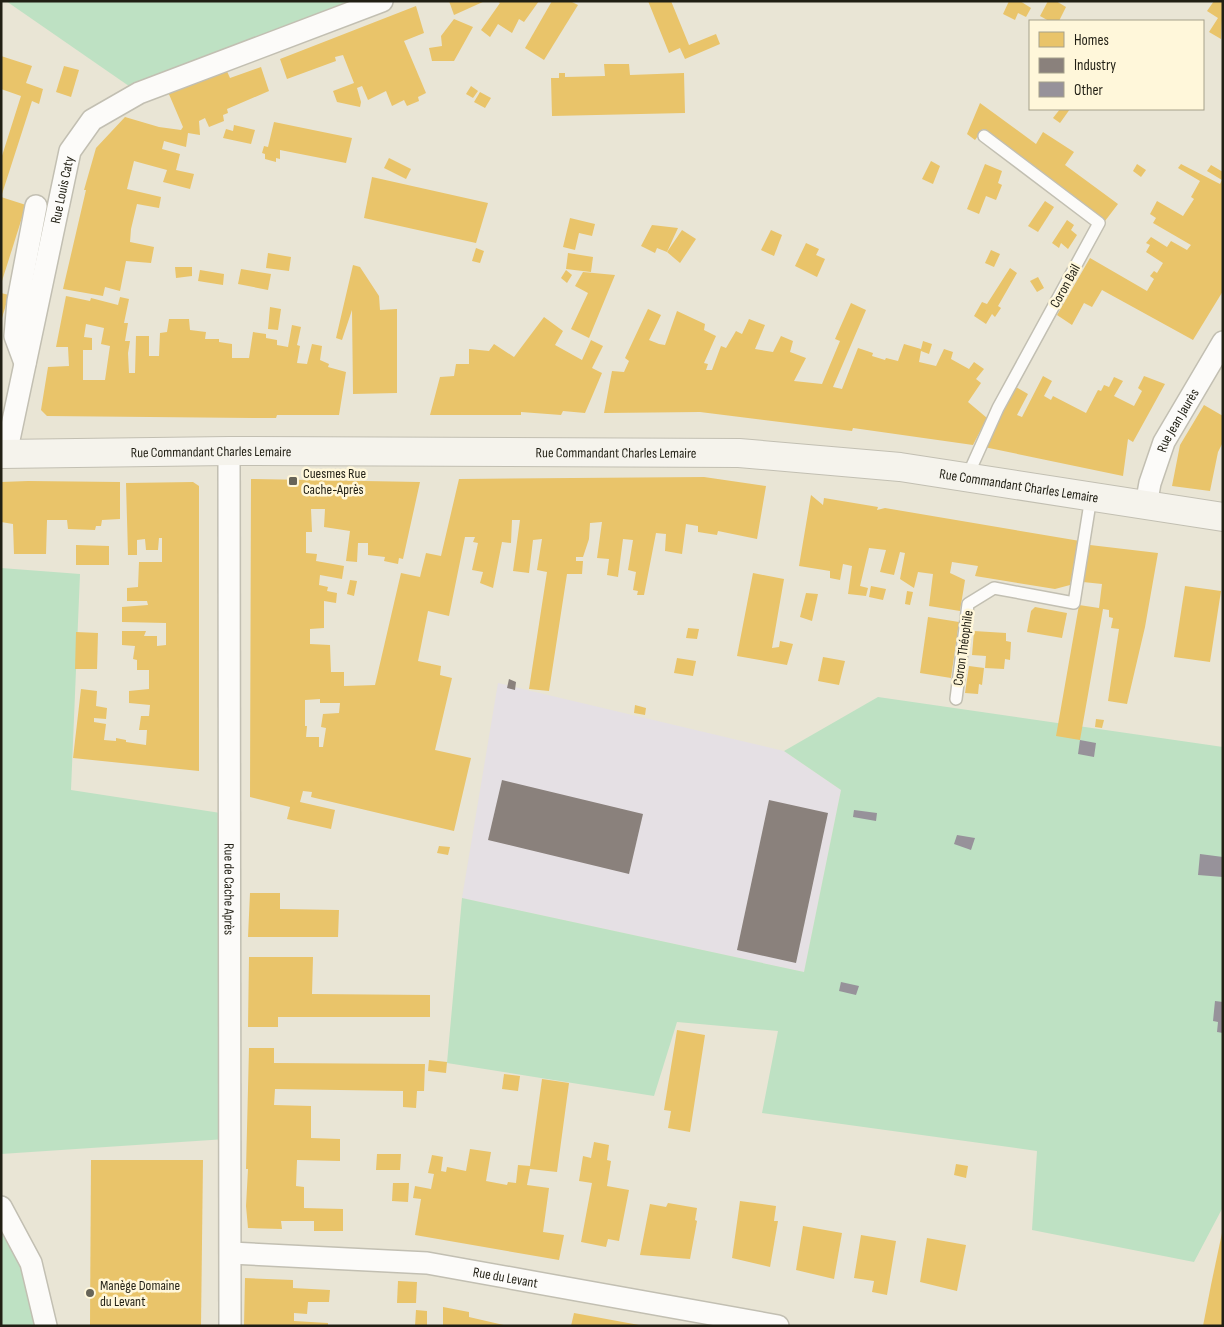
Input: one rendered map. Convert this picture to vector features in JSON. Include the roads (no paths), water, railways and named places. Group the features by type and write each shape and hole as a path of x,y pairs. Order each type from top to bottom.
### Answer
{"street":[{"name":"Rue Louis Caty","path":"4,454 70,151 92,120 139,93 382,1"},
{"path":"25,363 15,336 18,300 36,206"},
{"name":"Rue Jean Jaurès","path":"1146,505 1150,483 1164,442 1223,342"},
{"name":"Rue Commandant Charles Lemaire","path":"4,454 229,451 739,453 900,467 1223,516"},
{"name":"Rue de Cache Après","path":"229,451 230,1326"},
{"path":"1,1207 31,1263 46,1326"},
{"name":"Rue du Levant","path":"231,1253 427,1263 778,1326"}],"lane":[{"name":"Coron Bail","path":"967,477 998,408 1099,223 984,136"},
{"name":"Coron Théophile","path":"956,699 968,604 994,588 1074,603 1090,497"}],"place":[{"name":"Cuesmes Rue Cache-Après","path":"293,481"},
{"name":"Manège Domaine du Levant","path":"90,1293"}]}
